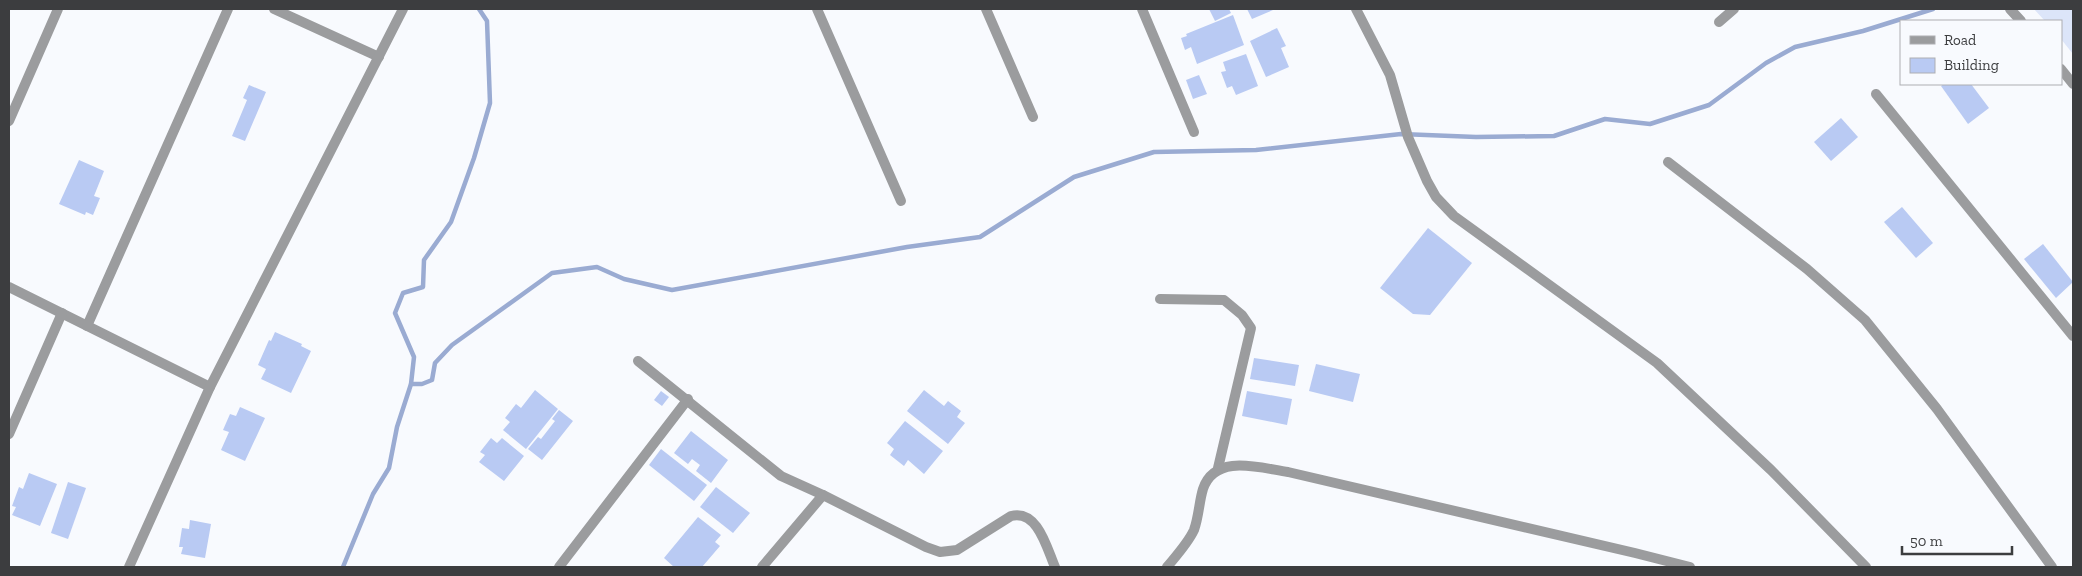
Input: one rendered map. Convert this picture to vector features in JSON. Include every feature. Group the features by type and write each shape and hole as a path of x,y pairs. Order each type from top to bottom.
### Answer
{"street":[{"path":"9,121 58,9"},
{"path":"87,326 228,9"},
{"path":"274,9 379,56"},
{"path":"129,567 210,387 403,9"},
{"path":"817,9 901,201"},
{"path":"986,9 1033,118"},
{"path":"1142,9 1194,132"},
{"path":"1359,9 1390,75 1407,133 1436,197 1454,216 1657,363 1771,470 1866,567"},
{"path":"1719,22 1734,9"},
{"path":"2010,9 2020,20"},
{"path":"2062,70 2073,84"},
{"path":"1876,94 2073,336"},
{"path":"1668,162 1807,269 1865,320 1937,410 2052,567"},
{"path":"9,287 210,387"},
{"path":"1160,299 1224,300 1242,315 1251,328 1218,468"},
{"path":"9,434 62,313"},
{"path":"638,361 688,399 780,476 940,552 957,550 1011,516 1021,515 1030,519 1036,525 1055,567"},
{"path":"558,567 688,399"},
{"path":"1167,567 1193,532 1203,488 1210,475 1218,468 1239,465 1288,472 1690,567"},
{"path":"762,567 823,495"}],"shaded area":[{"path":"2034,9 2073,9 2073,54 2062,40 2062,20 2044,20"}],"building":[{"path":"1209,9 1229,9 1231,13 1215,21"},
{"path":"1247,9 1273,9 1273,10 1252,19"},
{"path":"1233,15 1244,45 1197,64 1191,47 1185,50 1181,38 1187,36 1186,34"},
{"path":"1277,28 1286,46 1281,48 1289,67 1266,77 1250,41"},
{"path":"1246,54 1258,86 1236,95 1232,86 1227,88 1221,72 1226,71 1223,62"},
{"path":"1199,75 1207,94 1193,99 1186,80"},
{"path":"249,85 266,92 245,141 232,136 247,100 243,98"},
{"path":"1972,85 1989,108 1968,124 1941,86"},
{"path":"1841,118 1858,137 1831,161 1814,142"},
{"path":"79,160 104,171 94,196 100,198 93,215 86,212 85,215 59,204"},
{"path":"1902,207 1933,243 1916,258 1884,222"},
{"path":"1428,228 1472,263 1430,315 1413,314 1380,288"},
{"path":"2043,244 2073,282 2056,298 2024,259"},
{"path":"275,332 302,344 301,346 311,351 291,393 261,379 266,369 258,365 269,340 271,341"},
{"path":"1254,358 1299,365 1295,386 1250,379"},
{"path":"1316,364 1360,374 1353,402 1309,391"},
{"path":"535,390 558,409 526,449 503,430 510,422 505,418 516,404 521,408"},
{"path":"924,390 944,406 948,401 961,411 957,417 965,423 948,444 907,411"},
{"path":"661,391 669,397 662,406 654,400"},
{"path":"1247,391 1292,399 1287,425 1242,416"},
{"path":"240,407 265,418 245,461 221,450 229,432 223,430 230,414 236,416"},
{"path":"559,410 573,421 542,460 528,449 538,437 541,439 555,421 552,419"},
{"path":"905,421 943,451 924,474 908,460 904,466 890,455 894,449 887,443"},
{"path":"691,431 728,460 711,483 696,471 700,465 692,459 688,464 674,453"},
{"path":"491,438 497,443 502,438 524,456 504,481 479,462 485,455 480,452"},
{"path":"661,449 707,485 694,501 649,465"},
{"path":"29,473 57,484 40,526 12,515 16,507 12,506 19,487 23,489"},
{"path":"68,482 86,488 68,539 51,533"},
{"path":"716,487 750,513 733,533 700,507"},
{"path":"698,517 721,535 715,542 720,546 702,567 674,567 664,558"},
{"path":"190,520 211,524 205,558 181,554 183,547 179,547 182,528 189,529"}],"waterway":[{"path":"343,567 373,494 389,468 397,427 411,384 414,357 395,313 403,293 423,287 424,260 451,222 474,158 490,103 487,21 479,9"},
{"path":"411,384 422,384 432,380 435,363 452,345 552,273 597,267 624,279 672,290 907,247 980,237 1074,177 1154,152 1256,150 1401,134 1476,137 1554,136 1605,119 1650,124 1709,105 1766,63 1795,47 1863,31 1933,9"}]}
